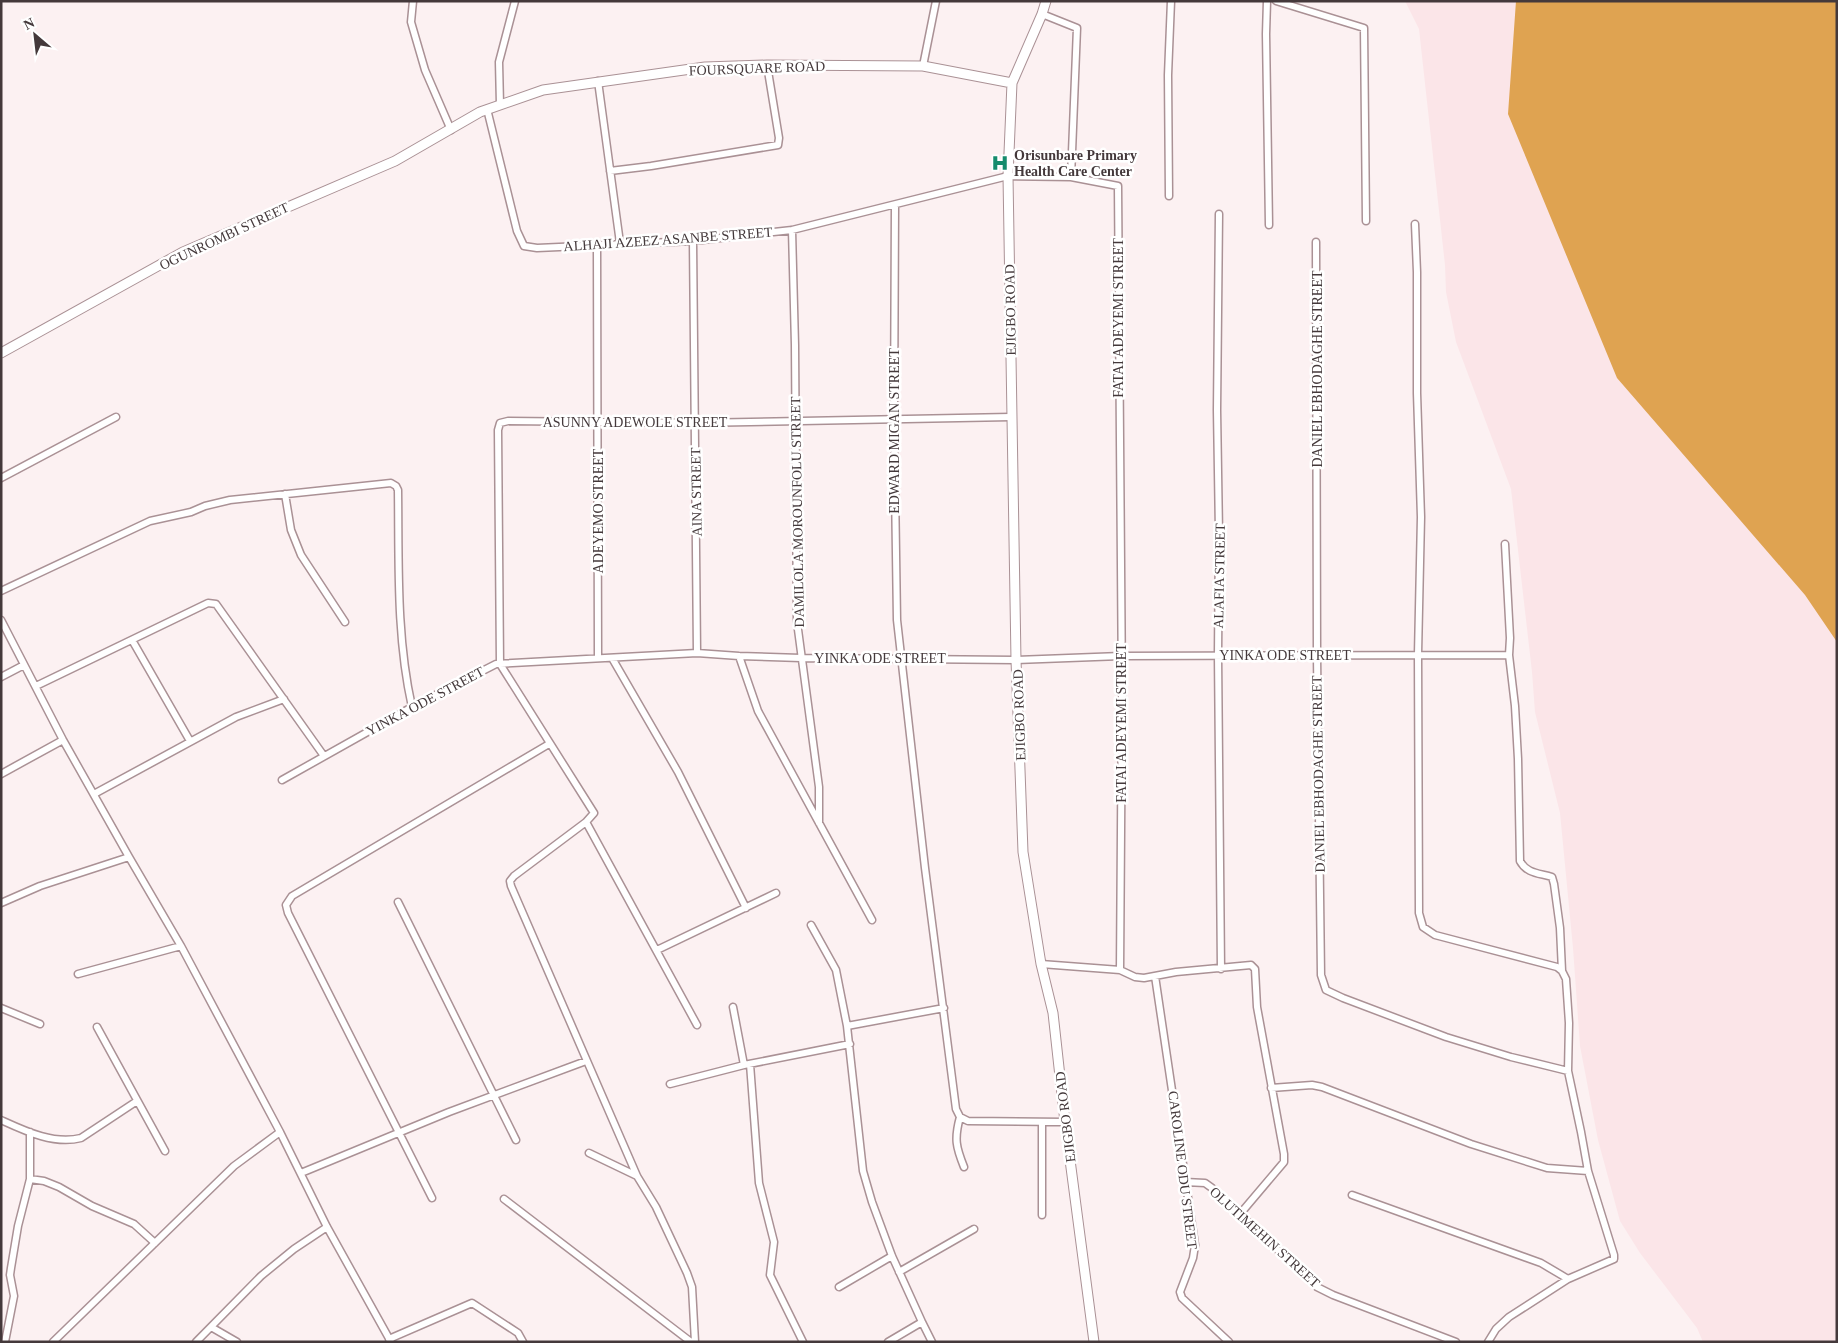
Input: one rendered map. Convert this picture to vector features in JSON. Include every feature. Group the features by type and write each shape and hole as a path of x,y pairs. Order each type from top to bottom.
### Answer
{"street":[{"path":"413,1 411,22 425,70 451,130"},
{"path":"500,105 500,62 515,1"},
{"path":"923,66 936,1"},
{"path":"1012,84 1046,1"},
{"path":"1169,196 1168,75 1171,1"},
{"path":"1267,1 1269,225"},
{"path":"1276,1 1364,28 1366,221"},
{"path":"1042,14 1077,28 1071,177"},
{"path":"610,171 778,145 779,138 767,64"},
{"name":"FOURSQUARE ROAD","path":"451,130 487,109 543,90 705,67 767,64 923,66 1012,84"},
{"path":"598,81 620,244"},
{"name":"EJIGBO ROAD","path":"1012,84 1008,176 1011,417 1016,660 1024,852 1042,964 1053,1013 1065,1122 1094,1342"},
{"name":"ALHAJI AZEEZ ASANBE STREET","path":"487,109 517,231 524,246 537,248 693,241 792,230 1008,176"},
{"name":"OGUNROMBI STREET","path":"1,353 183,252 395,161 451,130"},
{"name":"FATAI ADEYEMI STREET","path":"1008,176 1071,177 1118,186 1121,656 1120,970"},
{"name":"EDWARD MIGAN STREET","path":"895,205 894,420 897,620 900,658 956,1109 960,1117"},
{"name":"ALAFIA STREET","path":"1219,214 1218,410 1220,533 1218,655 1221,969"},
{"path":"1414,224 1417,272 1416,393 1421,517 1418,654 1419,913 1423,927 1434,935 1557,967 1562,971"},
{"name":"DAMILOLA MOROUNFOLU STREET","path":"792,230 795,345 797,622 819,787 819,823"},
{"name":"AINA STREET","path":"693,241 698,653"},
{"name":"DANIEL EBHODAGHE STREET","path":"1316,242 1317,656 1321,975 1326,990 1343,998 1446,1037 1511,1058 1568,1071"},
{"name":"ADEYEMO STREET","path":"597,245 598,658"},
{"path":"1,478 116,417"},
{"name":"ASUNNY ADEWOLE STREET","path":"500,664 498,430 500,423 508,421 597,423 795,422 1011,417"},
{"path":"1,592 150,521 191,512 204,506 230,500 391,483 398,490 399,601 402,658 412,707"},
{"path":"285,494 291,530 301,556 345,622"},
{"path":"1488,1342 1500,1323 1568,1280 1614,1259 1588,1171 1582,1132 1568,1071 1569,1023 1566,979 1562,971 1560,928 1554,884 1552,877 1530,871 1523,867 1520,862 1518,759 1515,706 1509,655 1510,638 1505,544"},
{"path":"36,686 213,602 324,756"},
{"path":"1,620 63,740 128,857 181,946 280,1132 327,1227 390,1340 472,1303 518,1333 523,1342"},
{"path":"132,640 190,742"},
{"name":"YINKA ODE STREET","path":"282,780 412,707 492,665 500,664 698,653 801,658 1016,660 1218,655 1509,655"},
{"path":"739,656 758,711 872,920"},
{"path":"612,658 678,772 746,908"},
{"path":"500,664 594,813 586,822 514,876 510,881 511,886 637,1176 656,1207 687,1274 692,1287 695,1342"},
{"path":"1,677 24,665"},
{"path":"94,794 236,718 284,699"},
{"path":"1,774 63,740"},
{"path":"432,1198 288,913 286,905 292,896 549,744"},
{"path":"586,822 697,1025"},
{"path":"1,903 40,886 128,857"},
{"path":"656,950 776,893"},
{"path":"398,902 516,1140"},
{"path":"811,925 836,970 850,1044 863,1171 892,1256 932,1342"},
{"path":"78,974 181,946"},
{"path":"1042,964 1120,970 1135,977 1251,965 1255,970 1257,1007 1284,1162 1240,1214"},
{"name":"CAROLINE ODU STREET","path":"1155,976 1195,1245 1193,1258 1180,1292 1182,1298 1229,1342"},
{"path":"733,1007 747,1065 759,1183 774,1242 770,1275 803,1342"},
{"path":"1,1008 40,1024"},
{"path":"847,1026 944,1008"},
{"path":"97,1027 165,1151"},
{"path":"670,1084 747,1065 850,1044"},
{"path":"301,1173 399,1131 586,1061"},
{"path":"1271,1088 1312,1085 1322,1087 1471,1144 1547,1168 1588,1171"},
{"path":"1,1120 30,1132 61,1140 72,1140 81,1138 137,1101"},
{"path":"964,1167 957,1149 956,1134 960,1117 968,1121 1065,1122"},
{"path":"1042,1123 1042,1215"},
{"path":"5,1342 14,1296 11,1268 18,1226 30,1179 30,1132"},
{"path":"53,1342 234,1166 280,1132"},
{"path":"589,1153 637,1176"},
{"path":"30,1179 44,1181 59,1187 92,1206 134,1224 155,1243"},
{"name":"OLUTIMEHIN STREET","path":"1185,1182 1205,1183 1317,1287 1333,1295 1456,1342"},
{"path":"1352,1195 1541,1264 1568,1280"},
{"path":"504,1199 691,1342"},
{"path":"196,1342 261,1276 294,1249 327,1227"},
{"path":"899,1272 974,1229"},
{"path":"838,1287 892,1256"},
{"path":"888,1342 922,1322"},
{"path":"211,1327 238,1342"}],"shaded area":[{"path":"1405,1 1837,1 1837,1342 1703,1342 1697,1328 1640,1253 1620,1221 1598,1140 1580,1046 1560,813 1535,712 1511,489 1456,342 1446,292 1445,265 1419,29"},
{"path":"1516,1 1837,1 1837,642 1805,595 1617,378 1508,114"}],"place":[{"name":"Orisunbare Primary Health Care Center","path":"1000,163"}]}
